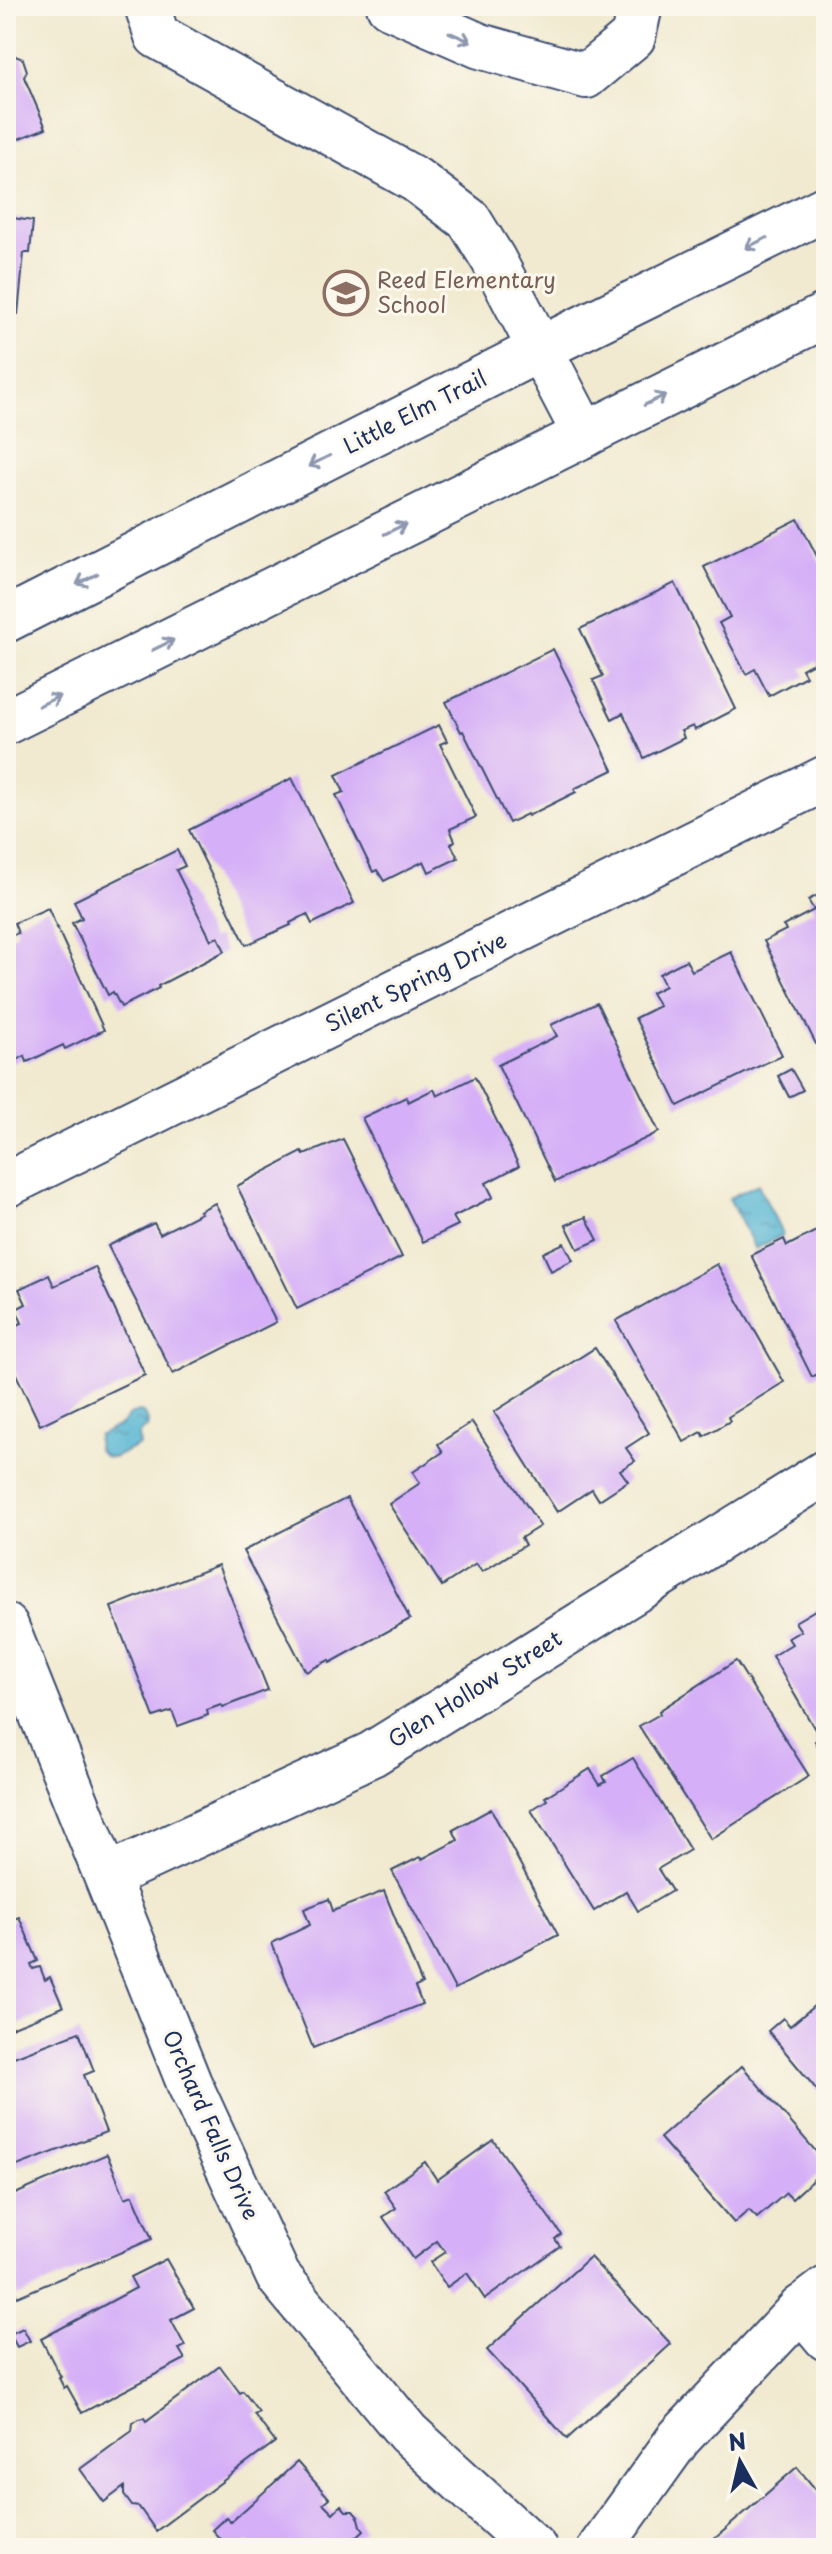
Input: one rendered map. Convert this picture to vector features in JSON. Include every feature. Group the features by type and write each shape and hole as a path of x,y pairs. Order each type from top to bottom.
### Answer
{"street":[{"path":"147,6 157,36 416,180 469,220 493,259 585,435"},
{"path":"389,6 480,46 586,76 633,37 640,6"},
{"name":"Little Elm Trail","path":"6,620 538,350 826,208"},
{"path":"6,722 826,315"},
{"name":"Silent Spring Drive","path":"6,1185 826,778"},
{"name":"Glen Hollow Street","path":"108,1876 372,1754 826,1472"},
{"name":"Orchard Falls Drive","path":"6,1626 189,2083 278,2276 408,2433 534,2548"},
{"path":"600,2548 679,2438 818,2312"}],"water":[{"path":"758,1184 783,1235 755,1249 729,1198"},
{"path":"139,1412 148,1421 147,1428 138,1436 140,1445 113,1458 106,1457 97,1449 98,1436 121,1425 129,1415"}],"building":[{"path":"9,41 15,56 23,59 27,71 24,77 46,128 6,144 6,42"},
{"path":"6,217 33,221 30,253 24,253 18,314 6,313"},
{"path":"798,519 826,574 826,668 821,670 817,661 802,669 806,676 769,696 755,669 746,674 719,623 730,617 704,567"},
{"path":"675,583 736,709 695,730 693,726 681,731 684,738 644,758 623,713 612,719 593,680 603,676 580,629"},
{"path":"553,649 613,770 574,789 576,792 509,823 446,702"},
{"path":"439,725 447,741 440,744 476,817 450,829 455,841 451,844 458,858 429,872 424,861 384,881 377,870 373,872 336,795 344,792 336,775"},
{"path":"292,778 354,903 312,924 307,914 291,925 246,945 189,830"},
{"path":"177,850 185,866 176,870 211,940 218,937 225,951 121,1007 113,992 108,995 72,923 82,918 74,901"},
{"path":"826,891 826,1040 816,1044 764,941 786,930 783,926 814,910 808,900"},
{"path":"48,908 104,1030 65,1049 63,1045 27,1062 25,1056 6,1065 6,938 18,933 14,923"},
{"path":"731,952 782,1055 678,1106 635,1018 659,1006 651,993 665,986 659,974 686,960 692,971"},
{"path":"597,1003 659,1132 555,1182 498,1065 557,1036 551,1025"},
{"path":"791,1069 803,1090 789,1097 778,1076"},
{"path":"475,1077 519,1166 486,1183 493,1197 453,1217 458,1225 423,1242 362,1118 406,1097 408,1102 434,1089 437,1096"},
{"path":"343,1139 402,1257 297,1309 237,1186 302,1152 304,1155"},
{"path":"215,1203 276,1322 173,1374 108,1246 154,1223 160,1234"},
{"path":"586,1217 598,1240 578,1249 566,1225"},
{"path":"826,1226 826,1370 812,1377 751,1255 784,1239 787,1246"},
{"path":"564,1243 573,1260 551,1271 543,1253"},
{"path":"717,1264 784,1382 728,1417 730,1421 704,1436 702,1432 684,1442 616,1321"},
{"path":"95,1267 145,1375 40,1425 6,1353 6,1330 22,1323 16,1309 26,1304 19,1289 49,1275 54,1286"},
{"path":"595,1348 649,1433 626,1448 635,1461 620,1470 628,1481 599,1500 592,1489 557,1512 494,1412"},
{"path":"472,1422 540,1526 521,1538 525,1545 482,1572 476,1564 442,1586 389,1504 420,1483 413,1472 443,1452 438,1444"},
{"path":"347,1498 410,1619 330,1663 329,1660 306,1672 243,1551"},
{"path":"218,1565 268,1690 207,1710 208,1715 178,1726 172,1711 154,1717 111,1607"},
{"path":"822,1606 826,1613 826,1753 823,1755 815,1741 820,1738 772,1656 792,1644 788,1638 801,1631 795,1622"},
{"path":"736,1661 809,1776 711,1839 639,1726"},
{"path":"633,1758 690,1850 658,1869 672,1891 638,1911 626,1891 594,1911 531,1810 547,1800 545,1797 590,1769 600,1785 606,1782 603,1776"},
{"path":"491,1809 558,1935 455,1989 392,1871 458,1840 453,1830"},
{"path":"384,1891 422,1984 415,1987 422,2004 313,2048 272,1943 310,1925 304,1909 329,1899 333,1911"},
{"path":"19,1917 38,1961 31,1964 33,1969 40,1967 45,1980 50,1977 63,2007 6,2030 6,1922"},
{"path":"826,1996 826,2101 768,2031 783,2018 790,2026"},
{"path":"79,2032 94,2071 84,2075 106,2132 12,2168 6,2152 6,2060"},
{"path":"742,2066 826,2163 826,2168 792,2199 786,2193 757,2218 749,2210 734,2223 660,2138"},
{"path":"493,2140 561,2234 555,2239 560,2246 485,2299 467,2273 447,2287 430,2262 445,2252 437,2241 413,2259 383,2217 396,2208 384,2191 425,2162 437,2180"},
{"path":"107,2154 125,2198 133,2195 152,2239 17,2297 6,2271 6,2198"},
{"path":"590,2257 671,2344 567,2439 487,2350"},
{"path":"166,2259 194,2308 171,2320 185,2346 179,2349 185,2359 82,2413 67,2386 64,2388 41,2339 136,2288 130,2277"},
{"path":"23,2328 30,2341 17,2347 10,2334"},
{"path":"220,2366 259,2412 254,2414 275,2442 156,2531 139,2507 132,2506 124,2495 124,2487 104,2502 80,2469 132,2431 133,2423 144,2418 146,2421"},
{"path":"297,2462 329,2498 323,2503 333,2513 341,2505 346,2511 353,2511 364,2530 344,2548 254,2548 248,2542 242,2548 228,2548 212,2530 226,2517 231,2522"},
{"path":"797,2467 826,2502 826,2548 704,2548"},
{"path":"6,2531 18,2548 6,2548"}],"place":[{"name":"Reed Elementary School","path":"346,293"}]}
